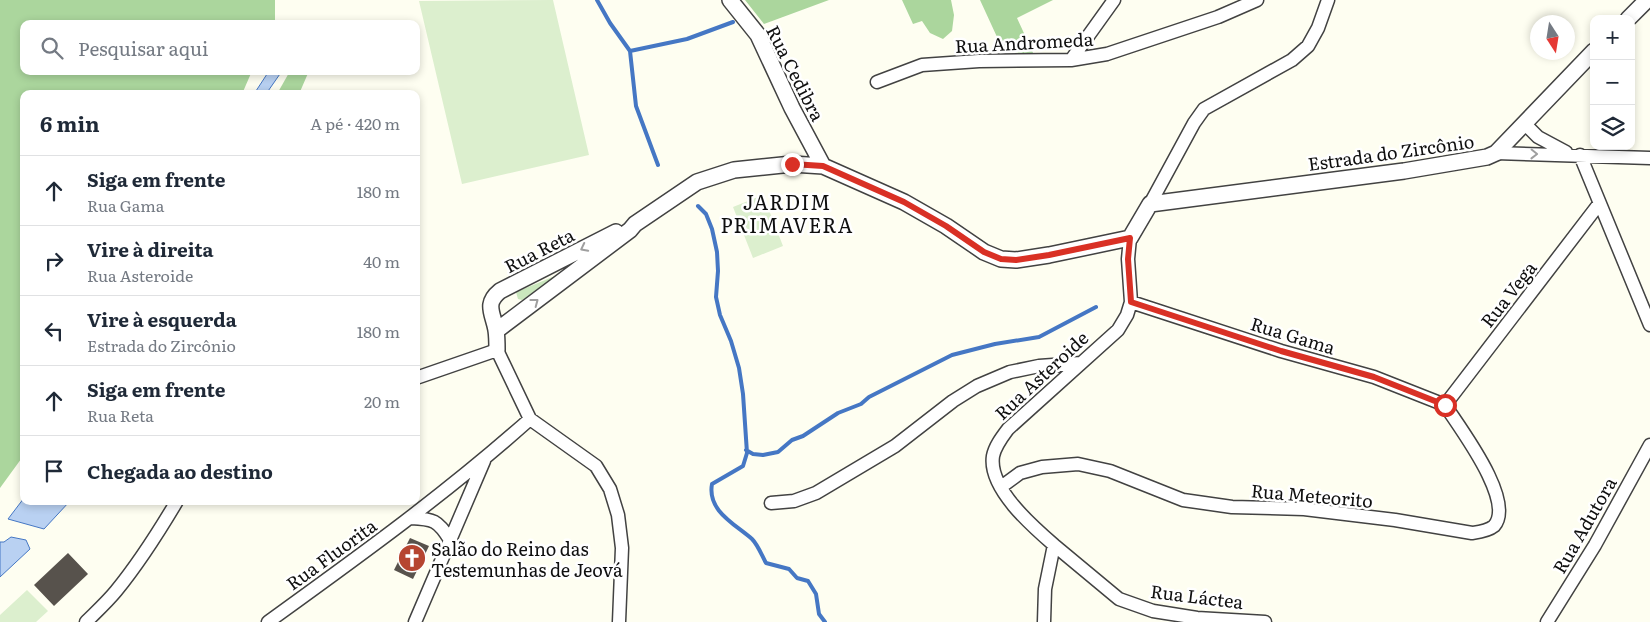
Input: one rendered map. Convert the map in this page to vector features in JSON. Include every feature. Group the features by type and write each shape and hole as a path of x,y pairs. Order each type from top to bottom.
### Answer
{"street":[{"name":"Rua Cedibra","path":"730,0 758,35 792,108 823,166"},
{"path":"1071,60 1114,0"},
{"name":"Rua Andromeda","path":"877,82 922,65 979,61 1071,60 1107,54 1218,17 1257,0"},
{"path":"1150,204 1194,123 1204,110 1292,60 1308,46 1318,28 1328,0"},
{"path":"1632,15 1647,0"},
{"name":"Estrada do Zircônio","path":"1150,204 1404,171 1482,158 1496,153 1590,55"},
{"path":"1524,123 1538,137 1553,146 1576,155 1600,204 1650,325"},
{"path":"1496,153 1650,158"},
{"name":"Rua Reta","path":"496,331 630,230 635,224 697,182 734,170 792,164 823,166"},
{"path":"823,166 904,202 946,226 984,252 1001,259 1016,260 1049,255 1130,238"},
{"name":"Rua Asteroide","path":"1054,545 1036,530 1001,487 994,471 993,458 995,448 1008,429 1118,330 1127,316 1131,302 1128,259 1130,238 1150,204"},
{"name":"Rua Vega","path":"1445,405 1600,204"},
{"name":"Rua Reta","path":"497,350 496,331 490,307 493,297 500,291 635,224"},
{"name":"Rua Gama","path":"1131,302 1281,351 1374,377 1445,405"},
{"path":"420,377 497,350 530,419 596,466 610,488 618,515 622,548 619,622"},
{"path":"771,503 805,498 876,458 895,446 952,400 977,386 1010,372 1038,366 1080,363"},
{"name":"Rua Meteorito","path":"1001,487 1020,473 1042,467 1078,464 1110,471 1182,500 1232,506 1304,509 1395,520 1472,533 1484,531 1494,526 1499,514 1496,492 1483,463 1445,405"},
{"name":"Rua Fluorita","path":"268,622 411,518 530,419"},
{"name":"Rua Adutora","path":"1546,622 1595,545 1650,445"},
{"path":"415,622 484,459"},
{"path":"86,622 133,570 175,505"},
{"path":"411,518 430,519 436,522 450,540"},
{"path":"1044,622 1045,589 1054,545"},
{"name":"Rua Láctea","path":"1054,545 1119,599 1153,612 1197,618 1265,622"}],"green space":[{"path":"0,0 275,0 275,20 20,20 20,75 250,75 244,90 20,90 20,460 0,488"},
{"path":"553,0 589,155 462,184 419,1"},
{"path":"745,0 829,0 764,24"},
{"path":"902,0 951,0 954,15 952,31 943,39 930,33 922,21 913,24"},
{"path":"980,0 1053,0 1017,18 1034,55 1003,50"},
{"path":"288,75 307,75 301,90 279,90"},
{"path":"763,195 783,246 753,258 733,207"},
{"path":"572,269 522,300 518,299 516,292"},
{"path":"27,590 48,611 36,622 0,622 0,615"}],"water":[{"path":"266,75 279,75 269,90 257,90"},
{"path":"20,503 20,505 66,505 44,529 8,519"},
{"path":"11,537 26,540 30,549 0,577 0,542 4,542"}],"building":[{"name":"Salão do Reino das Testemunhas de Jeová","path":"410,538 429,546 413,579 394,570"},
{"path":"68,553 88,574 54,606 34,585"}],"waterway":[{"path":"597,0 610,23 630,51 636,106 658,165"},
{"path":"630,51 687,39 733,22"},
{"path":"698,206 706,214 712,229 717,252 716,297 720,315 731,341 739,368 743,394 747,453 743,466 712,484 714,502 724,516 754,541 766,563 789,569 797,578 808,581 816,594 819,614 825,622"},
{"path":"746,450 753,454 763,455 778,452 792,440 803,436 838,413 861,404 869,397 952,355 995,344 1039,337 1096,307"}],"place":[{"name":"Salão do Reino das Testemunhas de Jeová","path":"412,558"}],"district":[{"name":"JARDIM PRIMAVERA","path":"787,212"}],"route":[{"path":"792,164 823,166 904,202 946,226 984,252 1001,259 1016,260 1049,255 1130,238 1128,282 1131,302 1281,351 1374,377 1445,405"}]}
